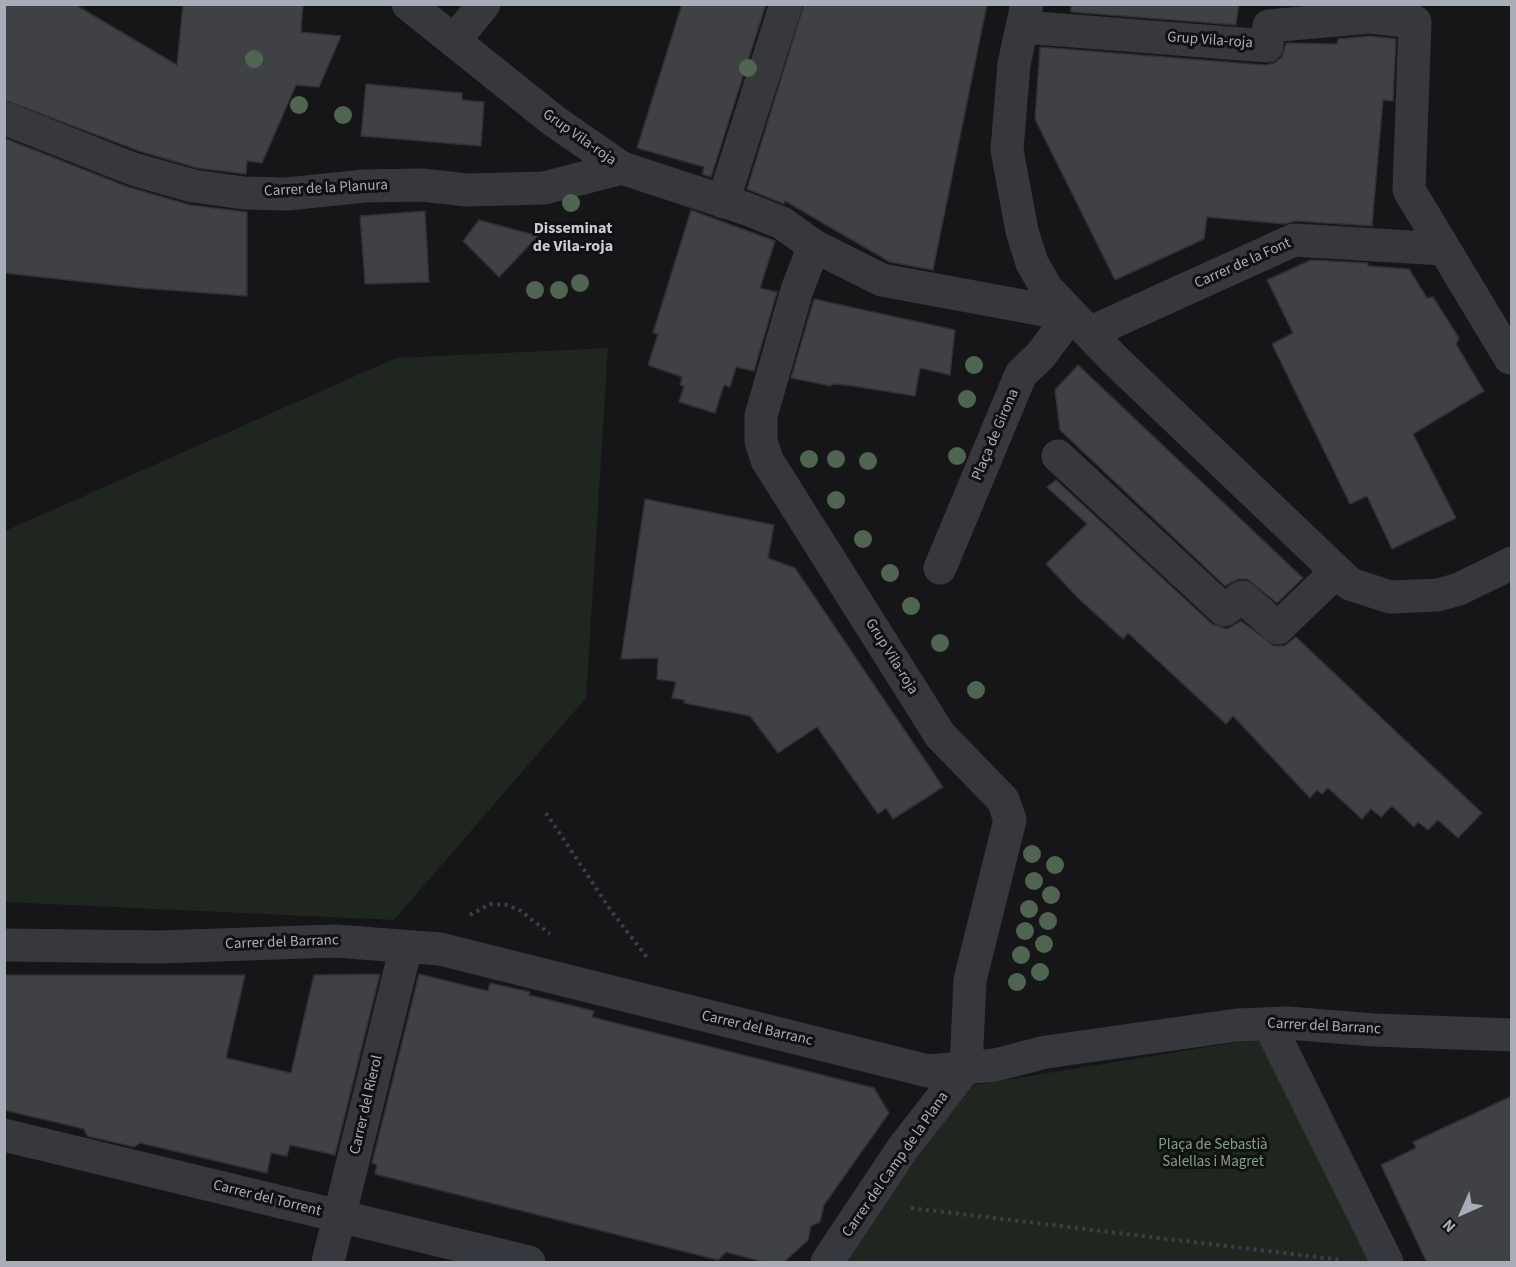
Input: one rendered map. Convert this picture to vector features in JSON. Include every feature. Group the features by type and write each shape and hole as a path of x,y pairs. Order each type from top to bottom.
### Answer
{"street":[{"name":"Grup Vila-roja","path":"408,4 554,121 622,168 782,223 814,246 882,280 1080,324"},
{"path":"454,41 484,4"},
{"path":"723,201 786,4"},
{"name":"Grup Vila-roja","path":"1443,249 1409,190 1415,22 1370,17 1269,26 1267,46 1025,16 1014,64 1007,150 1022,231 1032,263 1047,289 1080,324 1350,584 1390,597 1438,595 1459,589 1512,563"},
{"name":"Carrer de la Planura","path":"4,118 133,169 193,186 244,193 287,194 364,186 422,185 467,190 544,188 622,168"},
{"name":"Carrer de la Font","path":"1080,324 1294,240 1443,249"},
{"name":"Grup Vila-roja","path":"814,246 797,290 761,416 761,441 767,460 940,735 1003,800 1010,820 970,980 966,1067"},
{"path":"1443,249 1510,358"},
{"name":"Plaça de Girona","path":"940,568 1021,374 1080,324"},
{"path":"1058,456 1224,610 1242,597 1278,628 1336,572"},
{"name":"Carrer del Barranc","path":"4,945 160,947 335,941 440,949 928,1071 996,1065 1046,1053 1237,1025 1269,1024 1512,1035"},
{"name":"Carrer del Rierol","path":"328,1263 406,947"},
{"path":"1269,1024 1387,1263"},
{"name":"Carrer del Camp de la Plana","path":"827,1263 903,1148 966,1067"},
{"name":"Carrer del Torrent","path":"4,1135 529,1263"}],"path":[{"path":"546,813 612,912 690,1013"},
{"path":"868,1203 1353,1261"}],"green space":[{"path":"608,348 586,698 394,920 5,902 5,531 396,358"},
{"name":"Plaça de Sebastià Salellas i Magret","path":"1275,1036 1384,1262 833,1262 872,1206 974,1085"}],"building":[{"path":"4,4 74,4 177,65 183,4 303,4 301,32 341,36 319,87 296,85 262,163 247,161 246,174 197,168 139,151 4,100"},
{"path":"682,4 766,4 711,177 702,174 704,167 637,148"},
{"path":"804,4 987,4 933,270 890,262 785,201 784,204 747,189"},
{"path":"1071,4 1239,4 1236,25 1071,12"},
{"path":"1370,36 1396,39 1393,101 1383,100 1372,226 1295,221 1284,224 1207,217 1204,239 1115,280 1035,119 1040,47 1266,65 1282,57 1286,43 1337,44 1338,39"},
{"path":"366,84 462,93 462,100 484,102 481,146 361,136"},
{"path":"4,138 128,187 190,205 247,212 247,296 140,288 4,273"},
{"path":"691,210 775,241 760,288 777,292 754,371 736,367 730,387 724,385 715,413 679,402 684,386 680,385 682,377 648,365 658,334 653,333"},
{"path":"425,211 429,282 365,284 360,216"},
{"path":"479,220 538,236 499,277 463,241"},
{"path":"1311,260 1368,263 1368,266 1409,269 1427,298 1433,297 1459,338 1456,344 1484,391 1413,434 1456,518 1392,549 1367,496 1350,504 1272,344 1293,333 1267,280"},
{"path":"814,299 955,330 950,375 920,368 915,396 853,386 832,384 831,386 791,378"},
{"path":"1078,365 1303,578 1277,603 1247,579 1238,579 1225,586 1060,430 1055,390"},
{"path":"1056,480 1212,624 1227,629 1241,621 1274,646 1284,646 1296,637 1482,813 1458,838 1438,820 1428,830 1418,822 1414,827 1392,806 1381,817 1371,809 1362,819 1328,788 1322,794 1317,790 1310,798 1233,716 1226,724 1128,633 1123,639 1078,598 1046,564 1087,524 1047,487"},
{"path":"645,499 774,525 768,558 795,568 943,787 893,819 886,808 878,814 817,727 778,753 750,716 684,703 685,700 672,698 676,682 657,679 658,658 621,659"},
{"path":"380,974 335,1155 290,1145 287,1156 271,1153 267,1173 140,1143 134,1147 87,1136 84,1129 4,1110 4,975 245,975 226,1058 291,1073 314,975"},
{"path":"419,974 488,991 490,983 530,992 529,995 594,1011 592,1017 874,1088 889,1113 824,1205 820,1222 811,1226 808,1240 783,1263 767,1263 726,1252 718,1260 375,1174 377,1165 372,1163"},
{"path":"1512,1096 1512,1263 1427,1263 1381,1165 1416,1148 1413,1142"}],"district":[{"name":"Disseminat de Vila-roja","path":"573,238"}]}
